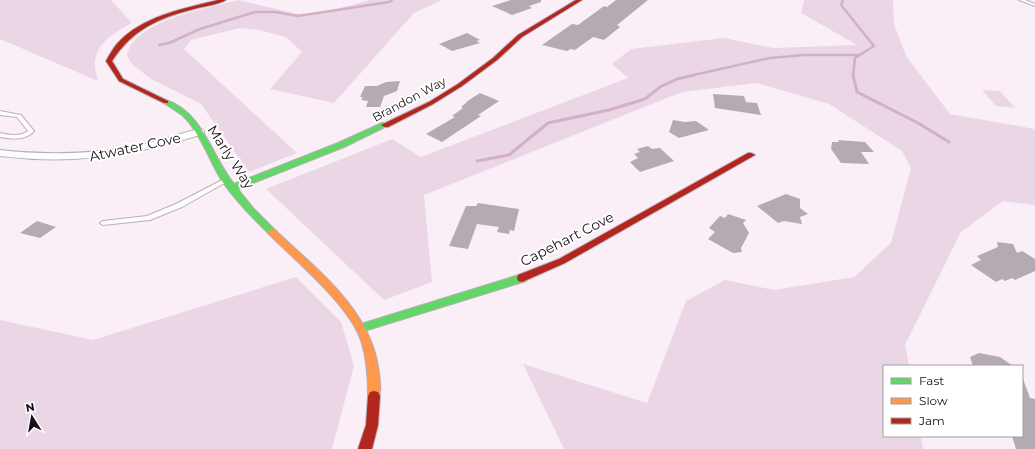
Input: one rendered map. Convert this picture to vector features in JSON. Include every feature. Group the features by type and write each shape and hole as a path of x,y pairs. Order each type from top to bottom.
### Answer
{"street":[{"name":"Marly Way","path":"224,0 168,15 148,24 126,37 116,45 109,62 121,80 164,101 185,114 199,132 232,188 251,211 337,296 361,328 371,358 374,388 372,424 365,449"},
{"name":"Brandon Way","path":"232,188 341,145 431,103 473,76 495,59 520,36 580,0"},
{"name":"Atwater Cove","path":"0,154 49,159 103,155 158,145 199,132"},
{"name":"Capehart Cove","path":"361,328 515,281 562,261 751,155"}],"lane":[{"path":"1020,0 1035,5"},
{"path":"0,113 19,116 31,131 27,136 19,138 0,135"},
{"path":"103,223 148,218 180,205 226,180"}],"shaded area":[{"path":"0,0 111,0 132,23 108,38 99,49 96,56 95,65 98,81 0,39"},
{"path":"238,0 298,14 322,13 370,0 442,0 414,13 334,103 270,89 302,52 286,37 259,30 240,28 191,40 184,49 297,153 249,172 201,104 151,79 132,64 127,56 132,44 142,34 157,25 191,12"},
{"path":"804,0 893,0 894,24 906,56 950,114 1035,129 1035,205 1003,201 961,232 905,345 909,365 883,365 883,437 921,437 923,449 564,449 523,364 647,403 686,301 725,280 774,290 854,277 891,243 911,168 902,151 829,104 757,83 682,92 424,195 432,282 384,300 266,189 392,139 421,157 628,78 612,64 631,49 724,38 773,48 857,45 801,13"},
{"path":"982,90 1000,91 1015,108 996,106"},
{"path":"296,277 341,322 354,366 332,449 0,449 0,320 93,340"}],"building":[{"path":"511,0 541,0 541,2 529,6 532,8 512,15 492,6"},
{"path":"616,0 648,0 617,25 620,27 604,40 593,37 575,50 571,49 567,51 542,45 572,24 578,25 604,6 607,7"},
{"path":"467,33 480,40 476,41 480,43 452,51 439,44"},
{"path":"400,81 397,91 384,96 380,107 366,107 368,101 361,100 363,97 360,97 365,86 377,86 386,82"},
{"path":"480,93 499,101 478,115 481,116 442,142 426,134 455,117 452,116 463,108 461,107 466,102"},
{"path":"713,94 744,96 746,102 757,103 761,115 715,108"},
{"path":"673,120 685,122 696,121 709,130 679,138 669,132"},
{"path":"838,140 865,142 874,152 861,152 869,164 841,163 831,149 832,142 839,142"},
{"path":"648,146 652,149 660,148 674,161 640,172 630,162 638,158 634,154 640,152 637,149"},
{"path":"786,194 800,199 800,208 808,214 800,217 802,224 784,221 778,223 757,206"},
{"path":"478,203 519,209 514,231 510,230 509,234 497,232 499,227 477,224 468,249 449,246 466,206 476,206"},
{"path":"728,214 746,220 743,223 749,233 741,248 742,252 733,253 708,239 715,232 709,228 720,216 725,218"},
{"path":"37,221 56,227 40,238 20,233"},
{"path":"997,242 1013,244 1017,253 1022,251 1035,259 1035,271 1015,280 1012,278 1005,281 1002,279 996,282 971,265 981,260 977,256 998,247"},
{"path":"979,353 1000,357 1012,365 973,365 970,357"},
{"path":"1023,379 1030,398 1035,399 1035,449 1016,449 1012,437 1023,437"}],"waterway":[{"path":"159,45 169,43 200,29 255,12 275,12 298,16 389,2 392,0"},
{"path":"843,0 841,5 874,46 860,55"},
{"path":"689,76 770,58 804,55 860,55"},
{"path":"853,75 855,58 860,55"},
{"path":"477,161 509,155 548,123 609,110 645,99 660,87 677,79 694,75"},
{"path":"853,75 857,92 918,123 949,142"}],"traffic: fast":[{"path":"166,102 185,114 199,132 226,180 251,211 272,232"},
{"path":"232,188 341,145 385,125"},
{"path":"361,328 522,278"}],"traffic: slow":[{"path":"272,232 330,289 360,327 367,342 372,360 374,396"}],"traffic: jam":[{"path":"166,102 121,80 109,61 118,46 130,35 159,18 224,0"},
{"path":"385,125 431,103 460,85 495,59 520,36 580,0"},
{"path":"522,278 562,261 751,155"},
{"path":"365,449 372,425 374,396"}]}
